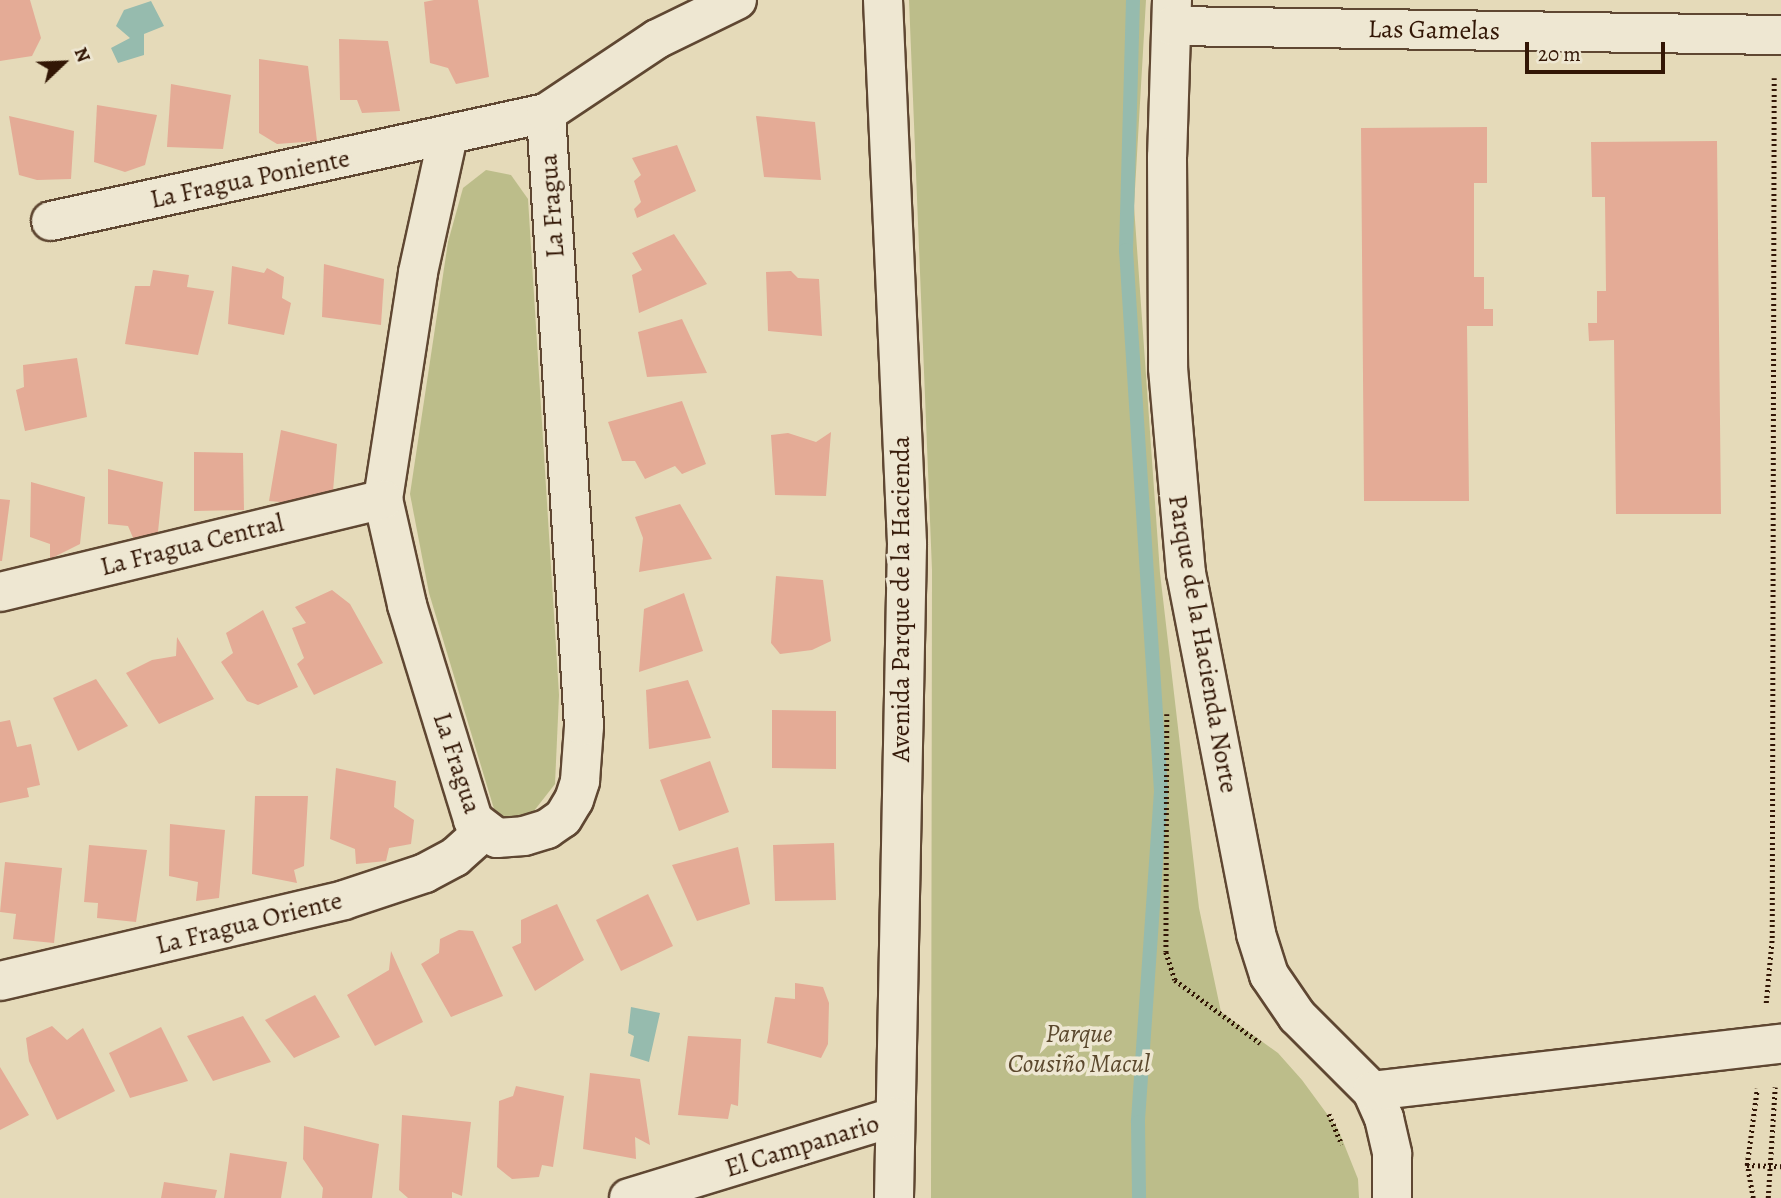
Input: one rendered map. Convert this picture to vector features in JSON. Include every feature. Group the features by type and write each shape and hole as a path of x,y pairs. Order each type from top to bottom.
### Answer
{"street":[{"name":"La Fragua","path":"546,113 584,726 580,781 563,818 547,829 497,838 483,832 468,804 407,605 383,499 418,273 448,136 546,113 657,39 737,0"},
{"name":"Avenida Parque de la Hacienda","path":"883,0 907,544 894,1198"},
{"name":"Las Gamelas","path":"1172,13 1778,35"},
{"name":"Parque de la Hacienda Norte","path":"1172,13 1167,157 1168,368 1186,573 1256,934 1269,975 1297,1016 1372,1091 1384,1118 1392,1154 1392,1198"},
{"name":"La Fragua Poniente","path":"51,221 448,136"},
{"name":"La Fragua Central","path":"0,592 383,499"},
{"name":"La Fragua Oriente","path":"0,981 344,900 425,873 455,857 483,832"},
{"path":"1372,1091 1774,1045"},
{"name":"El Campanario","path":"629,1198 894,1117"}],"path":[{"path":"1768,1198 1774,1045 1772,938 1778,35"},
{"path":"1753,1198 1747,1165 1774,1045"},
{"path":"1747,1165 1781,1166"}],"green space":[{"name":"Parque Cousiño Macul","path":"909,0 1146,0 1134,206 1160,573 1199,908 1221,1012 1278,1053 1302,1080 1338,1129 1358,1179 1359,1198 931,1198 932,570"},
{"path":"486,170 511,175 528,199 559,695 555,784 530,816 500,829 429,593 410,494 448,242 463,188"}],"water":[{"path":"151,1 164,26 144,34 144,55 118,63 111,48 130,38 116,26 124,10"},
{"path":"631,1007 660,1013 649,1062 630,1056 634,1036 628,1033"}],"building":[{"path":"0,0 30,0 41,38 32,56 0,61"},
{"path":"478,0 489,77 456,84 448,68 430,63 424,2"},
{"path":"339,39 388,41 400,111 362,113 357,100 340,100"},
{"path":"259,59 308,66 317,141 277,144 259,133"},
{"path":"171,84 231,95 223,149 167,147"},
{"path":"97,105 157,115 145,165 125,172 94,162"},
{"path":"9,116 74,131 71,179 37,180 19,175"},
{"path":"756,116 815,122 821,180 764,177"},
{"path":"1487,127 1487,183 1474,183 1474,277 1484,277 1484,309 1493,309 1493,326 1467,326 1469,501 1364,501 1361,128"},
{"path":"1717,141 1721,514 1616,514 1614,340 1589,341 1588,323 1597,323 1597,291 1606,291 1605,197 1592,197 1591,142"},
{"path":"677,145 696,191 637,218 634,209 641,202 634,181 641,175 632,158"},
{"path":"674,234 707,284 639,313 632,275 642,270 632,253"},
{"path":"324,264 384,279 381,325 322,317"},
{"path":"232,266 264,273 267,268 284,277 282,298 291,303 284,335 228,324"},
{"path":"153,270 189,275 187,287 214,291 198,355 125,344 135,286 150,286"},
{"path":"791,271 798,278 819,279 822,336 768,331 766,272"},
{"path":"682,319 707,373 647,377 638,332"},
{"path":"77,358 87,417 25,431 16,390 24,387 23,365"},
{"path":"682,401 706,464 682,474 675,466 645,479 635,461 622,461 608,422"},
{"path":"281,430 337,444 333,491 316,494 304,504 269,501"},
{"path":"831,432 826,496 775,495 771,435 788,433 816,442"},
{"path":"194,452 243,453 244,510 194,511"},
{"path":"108,469 163,482 157,542 134,540 128,526 108,524"},
{"path":"31,482 85,497 80,544 50,559 50,544 30,537"},
{"path":"0,499 10,500 2,561 0,561"},
{"path":"680,504 712,559 639,572 643,538 635,517"},
{"path":"776,576 823,580 831,641 812,650 780,654 771,643"},
{"path":"332,590 350,604 383,663 314,695 297,664 304,658 292,628 306,623 295,607"},
{"path":"684,593 703,651 639,672 644,609"},
{"path":"263,610 298,687 258,705 247,701 221,662 233,653 226,633"},
{"path":"177,637 214,699 159,724 126,673 152,660 176,656"},
{"path":"96,679 128,726 78,751 53,698"},
{"path":"688,680 711,738 649,749 646,690"},
{"path":"772,710 836,711 836,769 772,768"},
{"path":"10,720 17,747 31,744 40,785 27,788 29,797 0,803 0,722"},
{"path":"710,761 729,812 679,831 660,780"},
{"path":"336,768 396,781 394,807 414,820 411,844 389,848 386,861 356,864 355,849 330,839"},
{"path":"255,796 308,796 304,866 294,870 297,883 252,874"},
{"path":"170,824 225,830 219,898 196,901 198,882 169,876"},
{"path":"834,843 836,900 775,901 773,845"},
{"path":"89,845 147,850 136,922 97,918 98,903 84,902"},
{"path":"738,847 750,904 697,921 672,865"},
{"path":"5,862 62,868 54,943 13,939 16,914 0,912"},
{"path":"648,894 673,946 621,971 596,920"},
{"path":"557,904 584,960 535,991 512,947 521,943 521,920"},
{"path":"459,930 473,931 503,996 451,1017 421,964 439,953 440,939"},
{"path":"391,951 423,1022 375,1046 347,995 389,970"},
{"path":"795,983 823,987 829,1003 828,1044 821,1058 767,1043 775,997 795,999"},
{"path":"315,995 340,1037 294,1058 265,1020"},
{"path":"243,1016 271,1062 213,1081 187,1036"},
{"path":"52,1026 67,1040 83,1028 115,1091 57,1120 29,1061 26,1038"},
{"path":"161,1027 188,1081 130,1098 109,1053"},
{"path":"688,1036 741,1039 738,1106 731,1104 728,1119 678,1115"},
{"path":"0,1067 29,1115 0,1130"},
{"path":"590,1073 640,1079 650,1145 635,1137 636,1159 583,1149"},
{"path":"516,1086 564,1096 553,1167 542,1165 539,1177 512,1179 497,1167 499,1101 513,1096"},
{"path":"402,1115 471,1122 462,1196 452,1192 452,1198 408,1198 399,1190"},
{"path":"304,1126 379,1144 372,1198 322,1198 323,1188 303,1159"},
{"path":"230,1153 287,1162 281,1198 224,1198"},
{"path":"164,1182 217,1190 215,1198 161,1198"}],"waterway":[{"path":"1133,0 1126,250 1161,791 1138,1122 1139,1198"}]}
